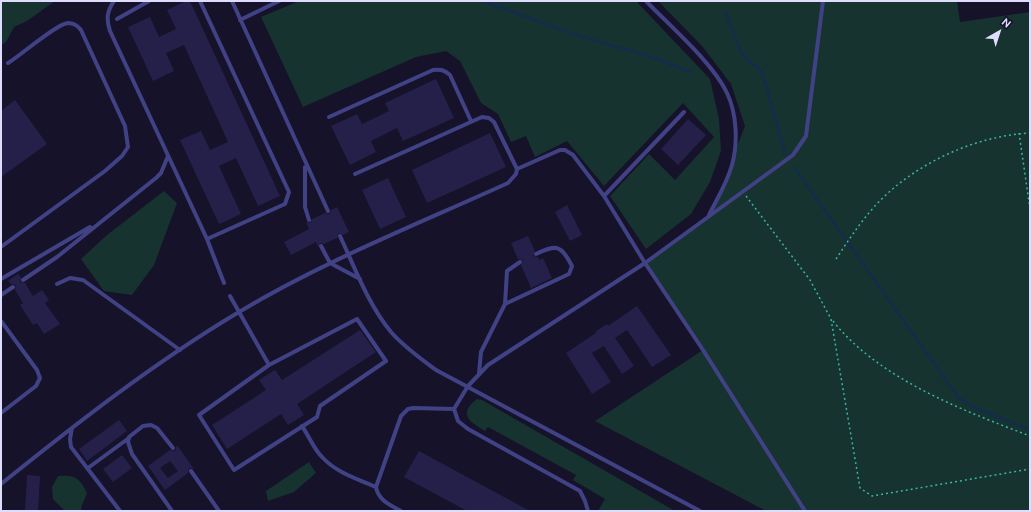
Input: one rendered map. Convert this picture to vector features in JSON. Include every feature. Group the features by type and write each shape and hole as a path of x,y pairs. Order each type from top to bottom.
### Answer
{"lane":[{"path":"114,1 108,9 107,21 110,31 207,239 224,283"},
{"path":"117,19 149,1"},
{"path":"200,1 289,192 285,204 207,239"},
{"path":"232,1 328,211"},
{"path":"240,20 279,1"},
{"path":"646,1 715,74 727,93 735,130 732,165 727,180 708,217"},
{"path":"588,511 580,491 468,429 458,421 454,409 468,386 488,365 645,263 793,155 806,136 823,1"},
{"path":"1,247 105,171 122,156 128,146 125,126 78,26 69,23 59,26 8,63"},
{"path":"329,117 433,70 440,69 445,70 450,75 471,121"},
{"path":"604,196 684,112"},
{"path":"1,484 74,426 180,350 239,312 330,263 508,183 516,174 517,169 494,122 482,117 355,174"},
{"path":"517,169 560,150 565,150 573,155 604,196 645,263 703,350 805,511"},
{"path":"23,280 57,257 156,178 161,173 168,156"},
{"path":"306,165 305,207 309,220"},
{"path":"1,279 99,222"},
{"path":"340,236 375,308 392,332 411,350 436,370 700,511"},
{"path":"321,246 330,263 360,279"},
{"path":"505,304 569,274 572,266 560,248 550,248 536,254"},
{"path":"479,373 481,352 505,304 507,270 520,262"},
{"path":"57,284 70,278 83,280 180,350"},
{"path":"1,295 13,287"},
{"path":"230,296 269,365"},
{"path":"357,319 386,361 320,406 317,416 234,470 199,415 269,365 357,319"},
{"path":"1,321 37,370 40,378 36,386 1,413"},
{"path":"401,511 381,499 376,487 404,412 413,408 454,409"},
{"path":"88,468 143,426 151,425 157,428 173,448"},
{"path":"74,426 70,432 71,446 120,511"},
{"path":"302,426 322,457 330,465 342,473 376,487"},
{"path":"129,437 128,442 132,454 172,511"},
{"path":"191,471 219,511"}],"path":[{"path":"836,259 854,231 875,206 905,180 926,166 956,151 987,140 1030,132"},
{"path":"1019,133 1030,209"},
{"path":"743,192 810,280 832,319 847,338 870,357 894,373 957,408 1030,436"},
{"path":"832,319 860,488 872,496 1030,470"}],"green space":[{"path":"1,1 55,1 27,21 14,27 6,42 1,45"},
{"path":"299,1 636,1 710,79 719,119 721,151 710,182 691,214 646,249 610,196 649,154 675,180 714,137 683,103 604,186 567,141 535,157 526,136 511,142 498,114 481,103 460,61 446,51 416,57 303,107 261,17"},
{"path":"658,1 957,1 960,22 1030,12 1030,511 766,511 595,421 703,350 645,263 707,217 727,180 735,151 745,126 731,84 702,46"},
{"path":"164,191 177,203 154,265 132,295 104,291 81,259 107,235"},
{"path":"477,399 482,400 675,511 598,511 605,499 573,480 576,475 488,427 485,431 471,421 467,413 468,409"},
{"path":"309,462 316,473 294,492 268,501 266,491"},
{"path":"58,476 69,476 79,480 87,493 81,508 82,511 65,511 53,499 52,487"}],"building":[{"path":"186,1 190,1 280,196 258,206 236,158 219,166 241,214 219,224 180,140 201,131 210,150 228,142 184,45 166,53 174,71 153,81 128,27 150,17 159,37 176,29 167,10"},
{"path":"436,79 454,118 403,141 397,128 371,141 376,152 350,165 331,126 357,114 362,124 389,111 385,103"},
{"path":"15,100 47,144 1,177 1,111"},
{"path":"688,119 706,135 678,165 661,149"},
{"path":"490,133 506,167 427,203 412,170"},
{"path":"388,178 406,217 380,229 362,190"},
{"path":"567,205 582,235 570,241 555,212"},
{"path":"337,207 349,232 343,235 339,233 337,238 324,244 320,243 318,247 316,242 291,255 284,242 309,229 306,222 310,223 312,219 325,213 330,214 331,210"},
{"path":"528,236 535,251 533,256 538,257 539,260 543,258 552,278 531,288 521,265 523,260 518,259 511,243"},
{"path":"18,274 21,277 20,282 25,283 33,296 42,290 49,300 45,303 60,324 44,334 37,323 33,325 20,305 23,303 15,290 16,285 11,284 8,281"},
{"path":"637,306 671,355 652,367 627,330 615,338 634,366 622,374 604,346 592,353 611,382 592,394 566,353 607,324 608,326"},
{"path":"360,330 376,352 297,404 304,415 288,425 281,414 227,449 212,425 266,390 259,380 275,370 282,380"},
{"path":"119,420 127,431 87,461 79,449"},
{"path":"177,445 194,469 189,468 188,473 165,490 148,466 170,450 175,451","holes":["170,461 178,471 168,478 160,468"]},
{"path":"419,451 530,511 467,511 404,477"},
{"path":"122,455 132,468 113,482 103,469"},
{"path":"27,475 40,476 38,511 25,511"}],"waterway":[{"path":"482,1 574,34 654,58 691,72"},
{"path":"725,12 742,54 762,72 785,153"},
{"path":"794,167 958,397 969,405 1030,430"}]}
